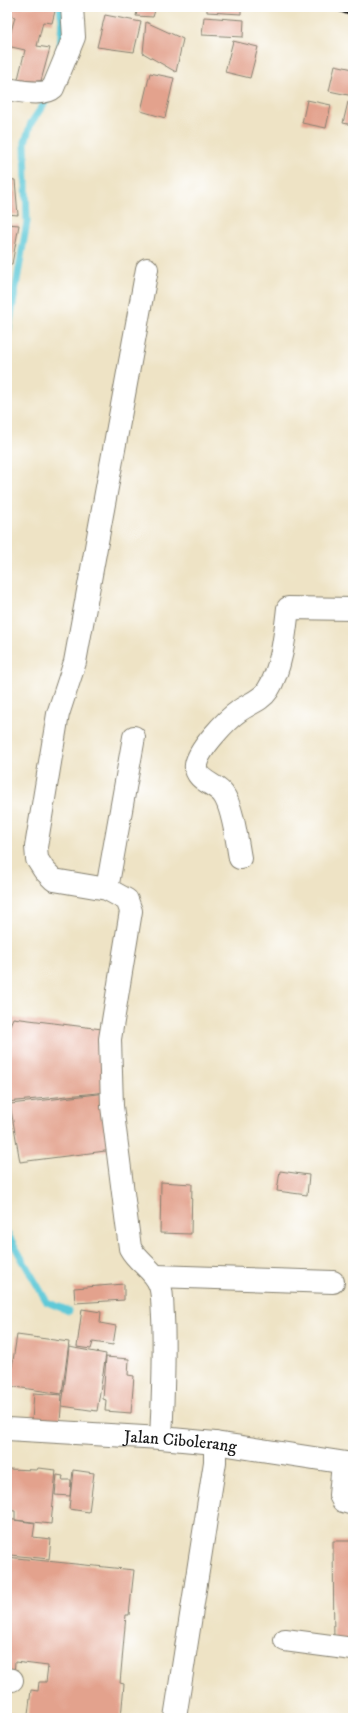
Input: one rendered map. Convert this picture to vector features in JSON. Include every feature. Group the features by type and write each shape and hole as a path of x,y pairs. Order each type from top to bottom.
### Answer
{"street":[{"path":"7,89 45,92 57,79 74,37 72,7"},
{"path":"147,269 75,662 58,714 36,846 37,859 44,870 54,880 107,889 127,900 131,911 110,1039 112,1106 130,1248 134,1256 156,1276 160,1286 164,1336 160,1438"},
{"path":"240,858 231,813 224,795 215,785 205,781 197,774 196,765 206,745 220,726 239,710 252,704 268,692 274,677 284,641 288,608 353,610"},
{"path":"107,889 134,737"},
{"path":"156,1276 333,1282"},
{"name":"Jalan Cibolerang","path":"7,1429 160,1438 215,1443 348,1464"},
{"path":"175,1718 215,1462 215,1443"},
{"path":"348,1464 340,1494 343,1501 353,1504"},
{"path":"285,1640 353,1649"}],"building":[{"path":"10,7 56,7 52,23 43,22 37,46 50,48 39,88 17,83 25,50 7,46 15,17 8,15"},
{"path":"138,7 156,7 153,17 136,16"},
{"path":"207,7 241,7 241,14 207,12"},
{"path":"105,15 141,22 134,52 97,47"},
{"path":"204,17 244,20 243,37 202,35"},
{"path":"146,22 183,39 176,72 143,53"},
{"path":"233,41 258,47 250,78 225,72"},
{"path":"335,65 353,69 353,96 329,91"},
{"path":"150,73 174,78 165,118 141,111"},
{"path":"307,100 331,105 326,128 302,123"},
{"path":"348,102 353,103 353,125 343,123"},
{"path":"7,179 15,180 18,215 7,214"},
{"path":"7,224 19,225 12,264 7,264"},
{"path":"13,1018 102,1029 107,1092 7,1102 7,1032"},
{"path":"107,1093 113,1150 20,1162 10,1104"},
{"path":"280,1171 309,1175 307,1195 277,1191"},
{"path":"161,1182 192,1184 191,1234 160,1233"},
{"path":"124,1284 124,1300 75,1303 74,1288"},
{"path":"82,1309 101,1312 100,1323 116,1326 113,1345 93,1342 91,1349 77,1347"},
{"path":"17,1335 69,1342 62,1394 9,1386"},
{"path":"69,1347 106,1354 97,1411 62,1406"},
{"path":"106,1357 129,1359 128,1375 134,1376 131,1413 105,1411 106,1400 103,1399"},
{"path":"34,1393 62,1395 60,1422 32,1420"},
{"path":"38,1468 56,1470 51,1524 15,1520 15,1511 7,1510 7,1469 37,1470"},
{"path":"73,1470 94,1473 89,1512 69,1509"},
{"path":"57,1475 63,1476 62,1480 71,1480 70,1496 55,1495"},
{"path":"7,1519 35,1523 33,1537 51,1539 49,1559 10,1555 11,1547 7,1547"},
{"path":"333,1541 353,1541 353,1645 334,1646"},
{"path":"7,1557 134,1570 129,1615 126,1615 120,1683 124,1684 121,1718 7,1718 7,1713 28,1715 31,1690 38,1691 39,1682 46,1682 48,1666 15,1662 14,1675 7,1674"}],"waterway":[{"path":"60,7 62,20 60,49"},
{"path":"7,339 27,222 25,142 31,123 46,101 46,94"},
{"path":"7,1233 47,1302 69,1311"}],"railway":[{"path":"332,7 353,15"}]}
